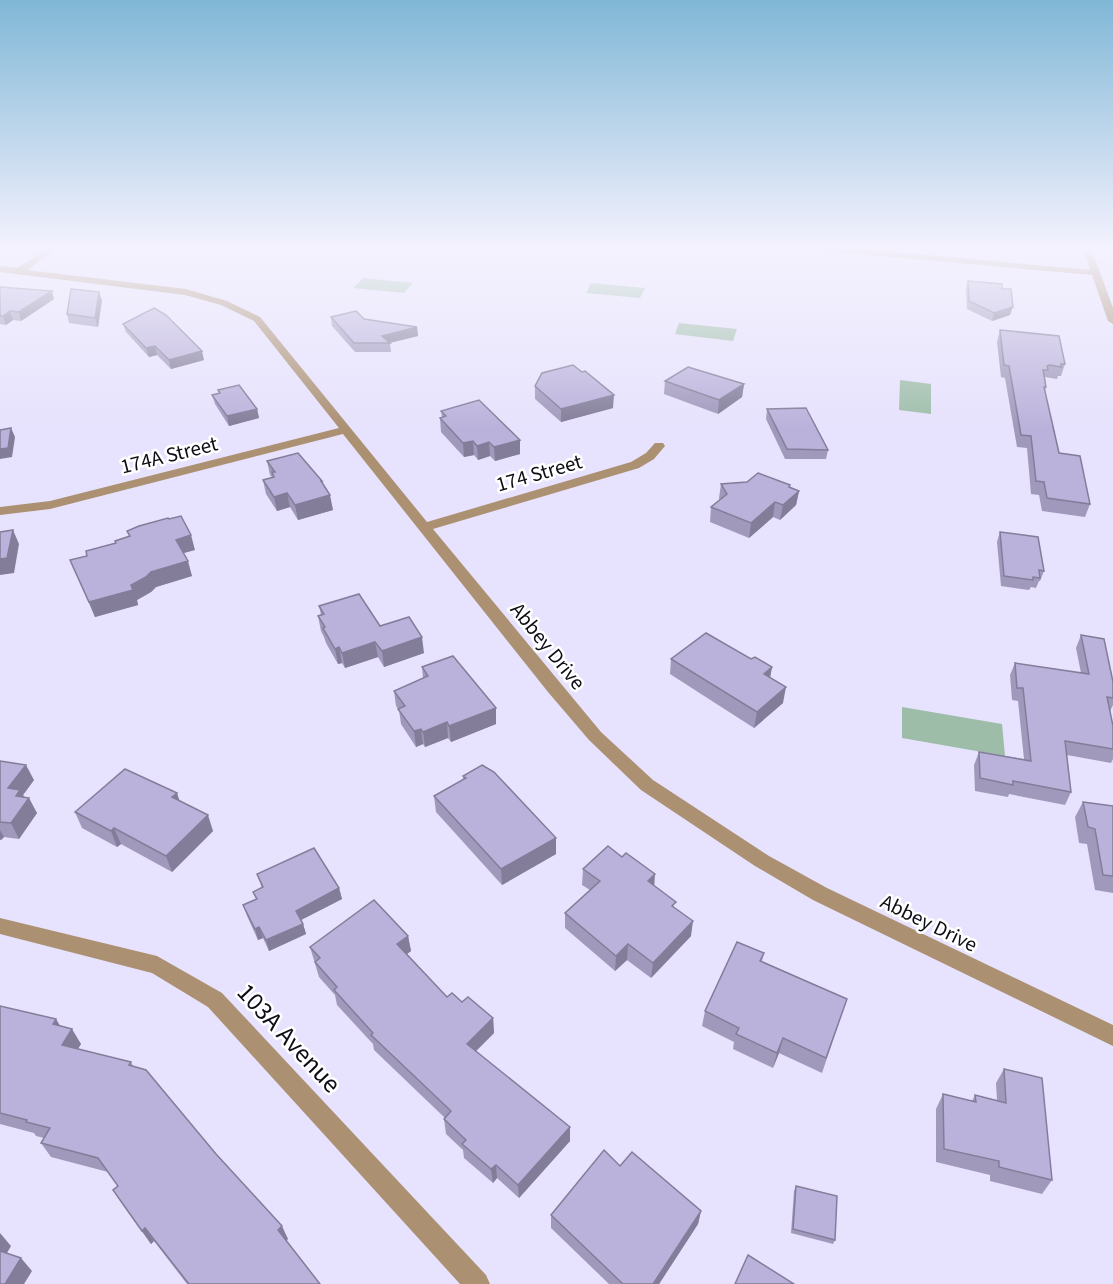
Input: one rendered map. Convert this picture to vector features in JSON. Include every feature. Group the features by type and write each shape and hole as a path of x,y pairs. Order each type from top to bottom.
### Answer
{"street":[{"name":"Abbey Drive","path":"235,308 267,329 528,657 595,736 656,791 762,861 820,894 1113,1036"},
{"name":"174A Street","path":"0,511 50,505 346,430"},
{"name":"174 Street","path":"424,527 634,465 650,456 659,446"},
{"name":"103A Avenue","path":"0,926 157,965 215,1000 477,1284"}],"green space":[{"path":"679,323 737,329 733,341 675,334"},
{"path":"900,380 931,384 931,414 899,410"},
{"path":"902,707 1002,724 1005,756 902,738"}],"building":[{"path":"0,308 25,308 19,312 10,311 0,316"},
{"path":"68,308 97,308 95,318 67,314"},
{"path":"154,308 166,315 202,351 169,360 155,346 146,348 123,324"},
{"path":"983,308 1010,308 994,313"},
{"path":"356,311 364,319 417,327 382,336 390,343 354,343 331,317"},
{"path":"1000,330 1059,336 1065,364 1061,364 1061,367 1050,365 1047,366 1048,370 1043,370 1046,387 1044,387 1059,453 1080,456 1090,504 1047,498 1044,482 1036,481 1031,436 1021,435 1009,366 1004,365"},
{"path":"573,365 582,372 585,371 614,395 561,409 535,386 542,373"},
{"path":"688,367 744,384 719,400 665,381"},
{"path":"239,385 257,409 227,416 212,395 220,393 218,390"},
{"path":"479,400 520,440 494,447 489,442 477,446 473,441 463,443 440,418 446,416 441,411"},
{"path":"806,408 828,450 787,449 767,409"},
{"path":"11,428 8,448 0,449 0,430"},
{"path":"298,453 322,481 330,495 295,505 287,493 274,497 263,480 274,477 272,472 275,472 267,461"},
{"path":"758,473 790,485 789,487 799,491 783,505 775,502 751,523 711,507 727,494 721,484 747,482"},
{"path":"181,516 191,535 176,540 188,561 151,572 131,585 133,590 89,602 70,560 87,556 86,551 116,543 115,541 130,536 127,531 139,526"},
{"path":"13,530 7,558 0,559 0,532"},
{"path":"1000,532 1038,537 1044,571 1039,570 1040,578 1033,577 1033,580 1004,576"},
{"path":"359,594 380,626 409,617 422,637 382,651 375,642 342,653 339,647 335,649 318,616 324,614 319,606"},
{"path":"706,633 751,659 755,657 772,667 764,674 786,687 757,712 671,659"},
{"path":"1081,635 1104,639 1113,682 1113,698 1107,697 1113,726 1113,749 1065,741 1071,792 1013,781 1013,785 980,778 979,752 1031,761 1023,688 1017,688 1015,663 1089,674"},
{"path":"453,656 496,708 449,726 447,722 423,732 421,729 414,731 398,709 405,706 394,691 428,676 422,667"},
{"path":"0,761 26,765 8,788 20,790 16,796 29,798 11,823 0,822"},
{"path":"482,765 494,772 556,838 501,869 434,796 466,778 463,776"},
{"path":"125,769 177,793 172,797 208,815 166,856 114,828 111,831 75,812"},
{"path":"1083,802 1113,806 1113,876 1103,875 1095,829 1088,827"},
{"path":"608,846 622,857 626,853 655,874 648,881 676,902 672,906 693,921 653,963 628,944 616,956 565,913 600,881 583,869"},
{"path":"314,848 339,888 296,911 303,924 266,940 259,927 255,929 243,905 257,899 253,892 263,887 257,874"},
{"path":"374,900 408,936 397,944 447,997 452,993 462,1002 468,997 493,1018 467,1044 570,1127 518,1185 496,1165 491,1169 462,1144 466,1140 444,1119 451,1111 371,1035 373,1033 334,990 337,987 315,962 320,958 310,947"},
{"path":"737,942 764,953 760,961 847,999 826,1058 783,1038 777,1053 736,1034 739,1028 705,1011"},
{"path":"0,1006 56,1019 53,1024 72,1029 62,1045 131,1062 129,1065 146,1070 216,1154 282,1226 278,1230 320,1284 189,1284 145,1228 142,1231 113,1190 118,1186 98,1158 41,1143 50,1128 0,1113"},
{"path":"1004,1069 1042,1078 1052,1180 999,1167 999,1161 944,1149 943,1094 976,1102 975,1095 1006,1103"},
{"path":"604,1150 620,1166 632,1152 701,1211 653,1284 623,1284 551,1215"},
{"path":"796,1186 837,1196 835,1240 793,1229"},
{"path":"0,1251 21,1258 5,1284 0,1284"},
{"path":"748,1255 794,1284 735,1284"}]}
